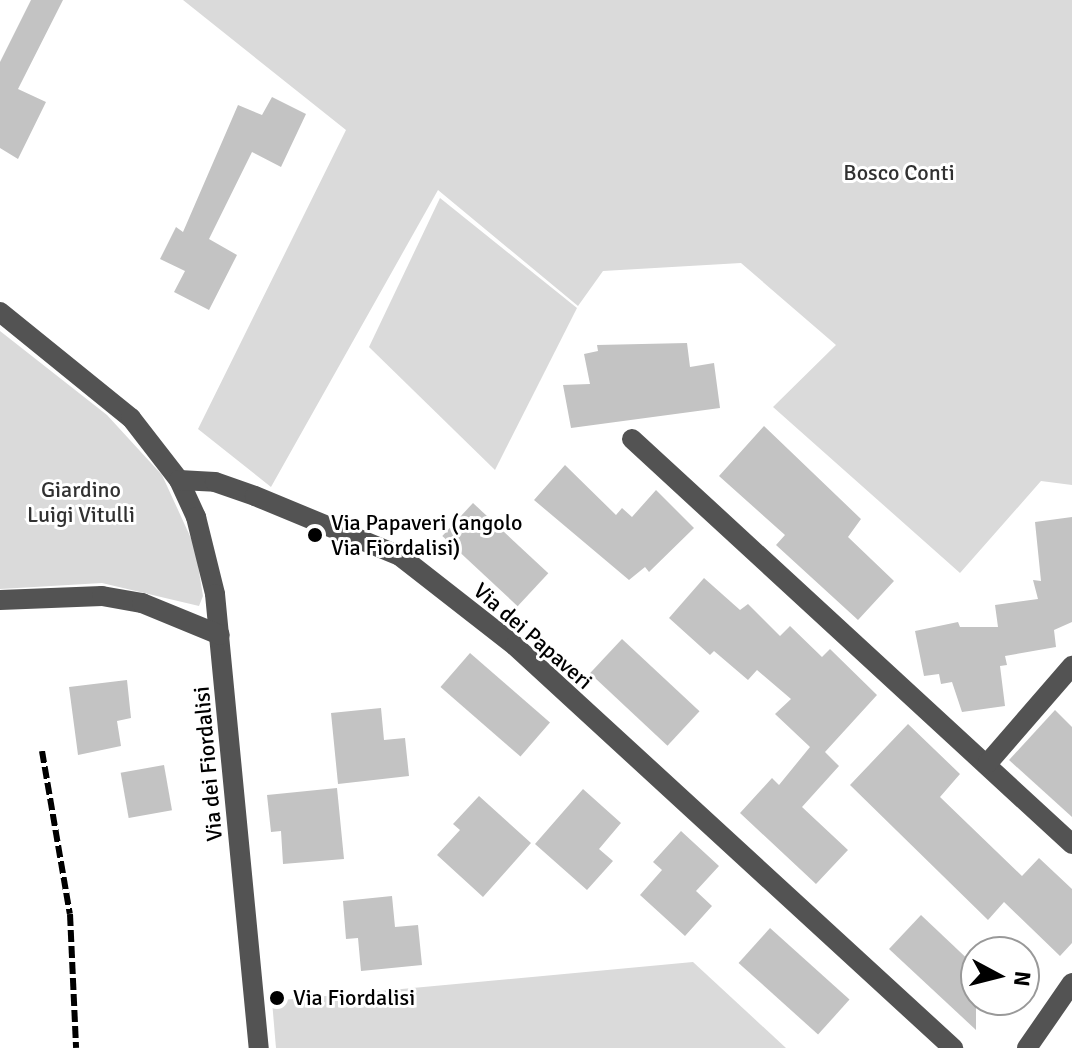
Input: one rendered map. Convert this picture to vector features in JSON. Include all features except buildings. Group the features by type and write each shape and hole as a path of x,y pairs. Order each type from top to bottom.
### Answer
{"street":[{"path":"0,312 131,418 179,480"},
{"path":"632,439 1072,844"},
{"name":"Via dei Fiordalisi","path":"179,480 208,555 220,635 259,1048"},
{"name":"Via dei Papaveri","path":"179,480 215,482 400,556 515,646 953,1048"},
{"path":"0,600 102,596 142,603 220,635"},
{"path":"987,764 1072,666"},
{"path":"1027,1048 1072,983"}],"green space":[{"name":"Bosco Conti","path":"183,0 1072,0 1072,485 1041,481 960,573 773,407 836,345 741,263 603,271 578,306 438,190 271,487 198,429 346,130"},
{"path":"440,198 577,308 495,470 369,347"},
{"name":"Giardino Luigi Vitulli","path":"0,331 107,415 162,475 195,547 203,596 199,606 102,583 0,589"},
{"path":"693,962 786,1048 276,1048 272,1001"}],"railway":[{"path":"42,751 70,914 76,1048"}],"place":[{"name":"Via Papaveri (angolo Via Fiordalisi)","path":"315,535"},
{"name":"Via Fiordalisi","path":"277,998"}]}
